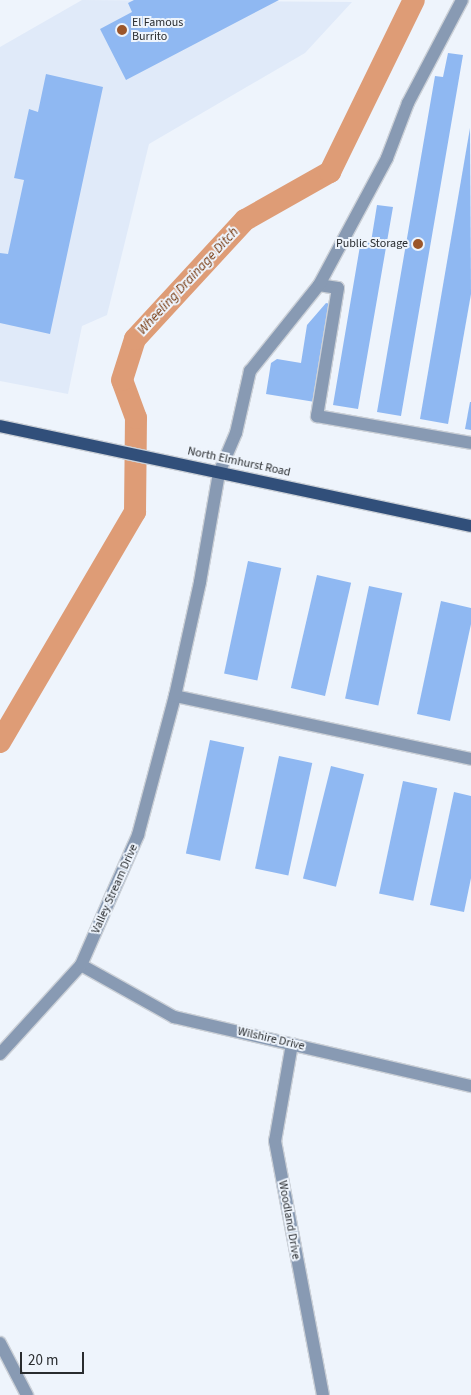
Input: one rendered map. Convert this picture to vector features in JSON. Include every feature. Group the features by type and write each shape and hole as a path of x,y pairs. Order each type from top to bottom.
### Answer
{"main road":[{"name":"North Elmhurst Road","path":"4,427 471,526"}],"street":[{"name":"Valley Stream Drive","path":"0,1054 81,965 138,835 174,696 200,582 219,473 236,433 250,371 319,285 387,158 408,103 462,0"},
{"path":"319,285 338,288 317,416 471,443"},
{"path":"174,696 471,759"},
{"name":"Wilshire Drive","path":"81,965 174,1017 471,1086"},
{"name":"Woodland Drive","path":"292,1044 275,1141 323,1395"},
{"path":"0,1343 26,1395"}],"shaded area":[{"path":"82,0 352,2 305,53 149,144 107,315 82,326 68,394 0,381 0,47"}],"building":[{"path":"134,0 279,0 126,80 100,29 132,12 128,3"},
{"name":"Public Storage","path":"448,53 463,55 401,416 377,412 435,76 443,77"},
{"path":"46,74 103,87 50,334 0,323 0,253 8,254 24,180 14,178 29,109 38,112"},
{"path":"470,128 471,294 448,424 420,419"},
{"name":"Public Storage","path":"377,205 393,207 358,409 333,405 361,240 371,242"},
{"path":"326,303 331,304 315,402 266,394 271,363 277,359 301,363 307,325"},
{"path":"471,402 471,430 465,429"},
{"path":"248,561 281,568 257,681 224,673"},
{"path":"317,575 351,583 325,696 291,688"},
{"path":"369,586 402,593 378,706 345,698"},
{"path":"441,601 471,608 471,624 450,721 417,714"},
{"path":"210,740 244,747 220,861 186,853"},
{"path":"279,756 312,763 288,876 255,868"},
{"path":"331,766 364,774 336,887 303,879"},
{"path":"403,781 437,788 413,901 379,893"},
{"path":"454,792 471,796 471,878 464,912 430,905"}],"waterway":[{"name":"Wheeling Drainage Ditch","path":"0,742 135,512 136,418 122,380 135,339 245,220 330,172 414,0"}],"place":[{"name":"El Famous Burrito","path":"122,30"},
{"name":"Public Storage","path":"418,244"}]}
